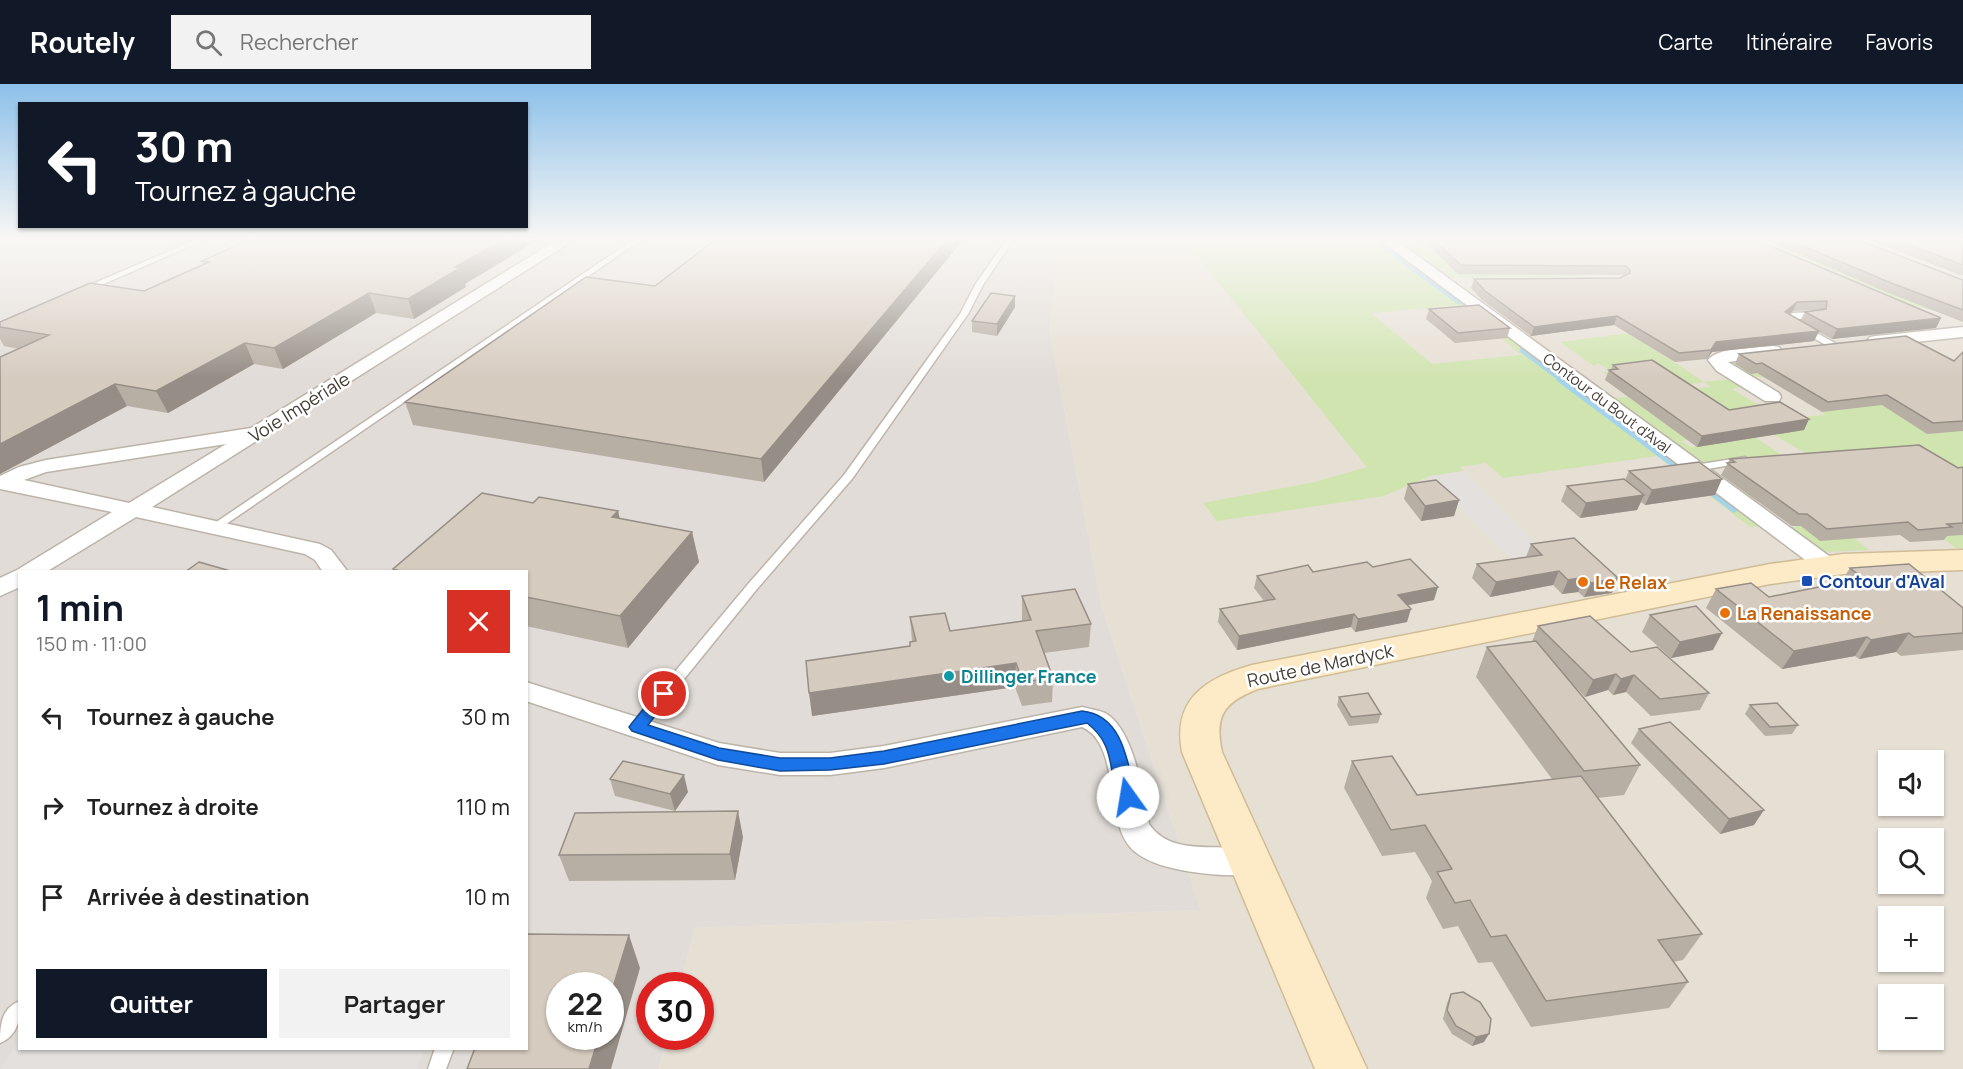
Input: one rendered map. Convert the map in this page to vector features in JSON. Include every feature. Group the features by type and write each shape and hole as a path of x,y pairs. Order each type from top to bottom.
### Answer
{"main road":[{"name":"Route de Mardyck","path":"1341,1069 1202,753 1198,739 1199,725 1205,706 1221,691 1233,684 1770,574 1828,566 1963,560"}],"street":[{"name":"Voie Impériale","path":"31,570 135,509 493,286"},
{"name":"Contour du Bout d'Aval","path":"1451,286 1828,566"},
{"path":"1937,319 1963,331"},
{"path":"1772,397 1723,367 1717,360 1726,356 1963,331"},
{"path":"2,483 26,471 46,465 258,433"},
{"path":"2,483 135,509 312,549 323,555 334,570"},
{"path":"0,588 18,578"},
{"path":"528,692 735,758 805,765 884,757 1082,717 1091,718 1105,728 1113,742 1134,826 1140,836 1163,850 1198,861 1219,863 1250,861"}],"lane":[{"path":"68,296 92,286"},
{"path":"215,527 569,286"},
{"path":"637,727 753,586 844,483 964,314 978,286"},
{"path":"1818,314 1793,316 1787,320 1832,345"},
{"path":"1695,468 1758,458"},
{"path":"0,1035 18,1012"},
{"path":"436,1069 444,1050"}],"shaded area":[{"path":"0,286 1054,286 1050,334 1102,608 1201,910 695,928 683,972 636,972 636,1050 664,1050 659,1069 0,1069"},
{"path":"1054,286 1963,286 1963,1069 659,1069 664,1050 714,1050 714,972 683,972 695,928 1201,910 1102,608 1050,334"},
{"path":"1464,471 1545,553 1510,558 1430,476"},
{"path":"18,1042 18,1050 425,1050 416,1069 0,1069"}],"green space":[{"path":"1221,286 1445,286 1470,304 1466,306 1520,342 1517,344 1530,350 1765,526 1750,527 1657,456 1503,478 1486,463 1460,467 1464,471 1430,476 1384,496 1217,521 1203,503 1315,482 1367,467","holes":["1457,305 1521,355 1432,364 1371,313"]},
{"path":"1863,286 1947,286 1963,292 1963,298 1940,289 1928,291 1963,306 1963,315 1952,316 1898,301"},
{"path":"1630,333 1704,382 1690,384 1666,368 1633,373 1638,377 1631,378 1634,380 1630,381 1622,376 1611,377 1604,372 1612,371 1598,363 1594,366 1560,342"},
{"path":"1901,342 1963,370 1957,372 1963,376 1963,379 1949,380 1963,387 1963,401 1959,398 1933,401 1943,408 1963,406 1963,548 1956,548 1890,500 1899,499 1871,477 1858,478 1820,451 1805,453 1774,435 1756,438 1785,457 1711,470 1611,398 1628,397 1667,425 1685,422 1647,394 1711,387 1704,382 1731,379 1744,385 1732,389 1753,402 1765,406 1782,404 1802,417 1825,415 1822,412 1845,409 1833,401 1848,399 1810,373 1767,378 1756,377 1738,369 1731,361 1795,354 1827,376 1856,373 1822,352","holes":["1912,351 1933,364 1903,364 1885,354","1877,355 1898,367 1861,368 1845,359","1727,430 1732,433 1723,435 1730,441 1691,447 1681,441 1722,435 1717,431","1938,482 1961,498 1924,501 1900,484"]},
{"path":"1751,485 1836,523 1869,550 1824,552 1776,516 1791,527 1801,526 1849,539 1768,502 1757,502 1736,487"}],"building":[{"path":"83,286 110,286 144,291 155,286 430,286 408,299 369,293 274,348 245,343 156,391 115,384 0,444 0,357 49,335 0,327 0,322"},
{"path":"573,286 908,286 761,459 405,402"},
{"path":"1480,286 1865,286 1941,318 1837,329 1805,312 1826,309 1827,301 1797,302 1785,312 1819,331 1716,342 1711,350 1679,353 1617,316 1534,327"},
{"path":"1899,286 1963,286 1963,310"},
{"path":"991,293 1015,296 997,324 972,321"},
{"path":"1479,305 1510,328 1458,333 1429,309"},
{"path":"1906,336 1954,361 1963,352 1963,421 1933,423 1887,395 1828,402 1762,363 1756,364 1739,354"},
{"path":"1652,360 1729,410 1780,402 1809,419 1702,436 1609,370 1618,369 1613,365"},
{"path":"1919,445 1958,468 1963,467 1963,523 1947,524 1952,527 1918,530 1908,522 1827,529 1807,514 1799,514 1727,463 1735,462 1730,459"},
{"path":"1699,462 1722,479 1652,490 1629,471"},
{"path":"1624,479 1644,495 1586,503 1567,486"},
{"path":"1436,480 1459,500 1425,506 1408,484"},
{"path":"482,493 533,503 539,497 618,511 612,517 692,532 620,616 528,597 528,570 393,569"},
{"path":"1574,538 1618,578 1591,583 1585,577 1568,580 1559,571 1496,582 1477,564 1542,555 1531,544"},
{"path":"1410,559 1438,587 1398,595 1411,609 1358,619 1354,614 1239,636 1220,609 1275,599 1257,576 1308,565 1313,572 1367,562 1373,567"},
{"path":"199,562 227,570 188,570"},
{"path":"1909,564 1963,608 1963,633 1914,637 1909,633 1871,640 1867,637 1794,651 1716,589 1751,583 1769,597 1863,578 1850,568"},
{"path":"1075,589 1091,624 1036,631 1053,678 1023,682 1016,663 809,693 806,661 910,646 910,642 916,641 910,617 945,613 950,631 1031,620 1022,596"},
{"path":"1696,606 1722,633 1680,642 1650,615"},
{"path":"1590,616 1631,652 1657,647 1709,693 1660,699 1634,675 1621,679 1616,674 1593,680 1538,626"},
{"path":"1536,641 1640,765 1584,771 1487,647"},
{"path":"1368,693 1381,714 1351,717 1339,697"},
{"path":"1777,703 1798,725 1770,727 1750,705"},
{"path":"1670,722 1764,810 1729,819 1639,729"},
{"path":"1392,756 1417,795 1581,776 1702,934 1658,940 1688,982 1546,1001 1506,935 1491,937 1470,900 1455,903 1437,872 1452,869 1425,825 1391,830 1352,761"},
{"path":"623,761 684,775 670,794 610,779"},
{"path":"738,811 730,854 559,855 575,813"},
{"path":"528,934 629,935 618,972 546,972 546,1050 595,1050 589,1069 467,1069 474,1050 528,1050"},
{"path":"1463,992 1480,1002 1491,1019 1489,1034 1476,1037 1456,1026 1447,1010 1451,994"}],"waterway":[{"path":"1437,286 1459,302"},
{"path":"1522,350 1562,380"},
{"path":"1560,379 1682,470"},
{"path":"1709,490 1734,509"}],"place":[{"name":"Contour d'Aval","path":"1807,581"},
{"name":"Le Relax","path":"1583,582"},
{"name":"La Renaissance","path":"1725,613"},
{"name":"Dillinger France","path":"949,676"}],"route":[{"path":"664,694 637,727 718,754 756,762 780,764 830,764 884,757 1082,717 1091,718 1105,728 1113,742 1128,797"}]}
